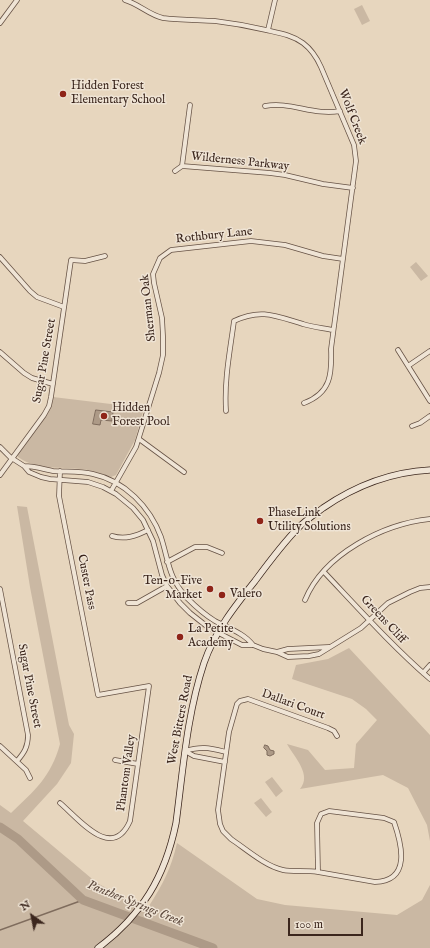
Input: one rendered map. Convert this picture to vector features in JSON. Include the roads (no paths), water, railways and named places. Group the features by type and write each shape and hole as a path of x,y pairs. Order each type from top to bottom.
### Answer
{"main road":[{"name":"West Bitters Road","path":"98,948 125,926 145,901 158,879 171,845 176,823 185,751 197,684 218,632 229,613 285,543 300,526 317,513 357,488 372,482 401,474 430,470"}],"street":[{"path":"0,23 17,0"},
{"name":"Wolf Creek","path":"125,0 153,15 162,18 216,21 268,30 293,37 303,43 311,51 321,67 355,150 356,161 333,330 329,382 318,397 304,403"},
{"path":"268,30 275,0"},
{"path":"182,166 190,105"},
{"path":"265,106 275,105 323,112 340,111"},
{"name":"Wilderness Parkway","path":"175,171 182,166 270,173 286,175 323,184 353,188"},
{"name":"Rothbury Lane","path":"160,258 170,250 251,241 285,245 323,256 343,259"},
{"name":"Sugar Pine Street","path":"0,475 49,406 71,260 85,262 104,256"},
{"path":"0,257 37,297 64,307"},
{"name":"Sherman Oak","path":"111,491 131,457 139,439 163,355 162,318 153,274 160,258"},
{"path":"226,411 226,383 234,321 252,314 270,314 304,324 333,330"},
{"path":"398,350 430,401"},
{"path":"408,366 430,351"},
{"path":"0,352 32,378 53,384"},
{"path":"412,426 420,423 430,416"},
{"path":"139,439 184,472"},
{"path":"0,447 24,466 29,472 40,477 88,482 103,487 111,491 133,508 143,520 153,541 162,575 167,586 180,603 209,628 242,645 253,645 288,657 319,654 352,635 370,621 388,603 420,588 430,587"},
{"path":"24,466 93,474 116,483 128,492 144,507 156,527 167,562 175,581 187,598 201,611 222,625 247,638 253,645"},
{"name":"Custer Pass","path":"60,471 59,496 98,695 150,686"},
{"path":"305,600 310,590 324,572 348,550 372,536 401,524 430,519"},
{"path":"112,536 121,539 140,534 148,530"},
{"path":"153,541 161,539"},
{"path":"167,562 195,546 202,546 222,553"},
{"name":"Greens Cliff","path":"324,572 407,660 430,679"},
{"path":"128,603 137,603 167,586"},
{"name":"Sugar Pine Street","path":"0,589 2,613 28,736 28,745 24,754 17,761"},
{"path":"277,652 288,649 329,647"},
{"path":"304,648 304,656"},
{"path":"423,673 430,665"},
{"name":"Phantom Valley","path":"60,803 95,834 102,838 111,838 124,832 130,820 150,686"},
{"name":"Dallari Court","path":"226,752 229,732 237,704 240,701 248,699 328,728 334,731 337,736"},
{"path":"0,746 26,770 30,778"},
{"path":"185,751 198,748 214,749 226,752 218,810 220,824 231,839 275,868 318,872 375,882 389,880 399,869 402,856 394,822 384,818 329,811 321,814 317,823 318,872"},
{"path":"185,751 194,756 225,762"},
{"path":"115,760 138,764"}],"waterway":[{"name":"Panther Springs Creek","path":"0,827 18,839 83,900 213,948"},
{"path":"0,930 83,900"}],"place":[{"name":"Hidden Forest Elementary School","path":"63,94"},
{"name":"Hidden Forest Pool","path":"104,416"},
{"name":"PhaseLink Utility Solutions","path":"260,521"},
{"name":"Ten-o-Five Market","path":"210,589"},
{"name":"Valero","path":"222,595"},
{"name":"La Petite Academy","path":"180,637"}]}
